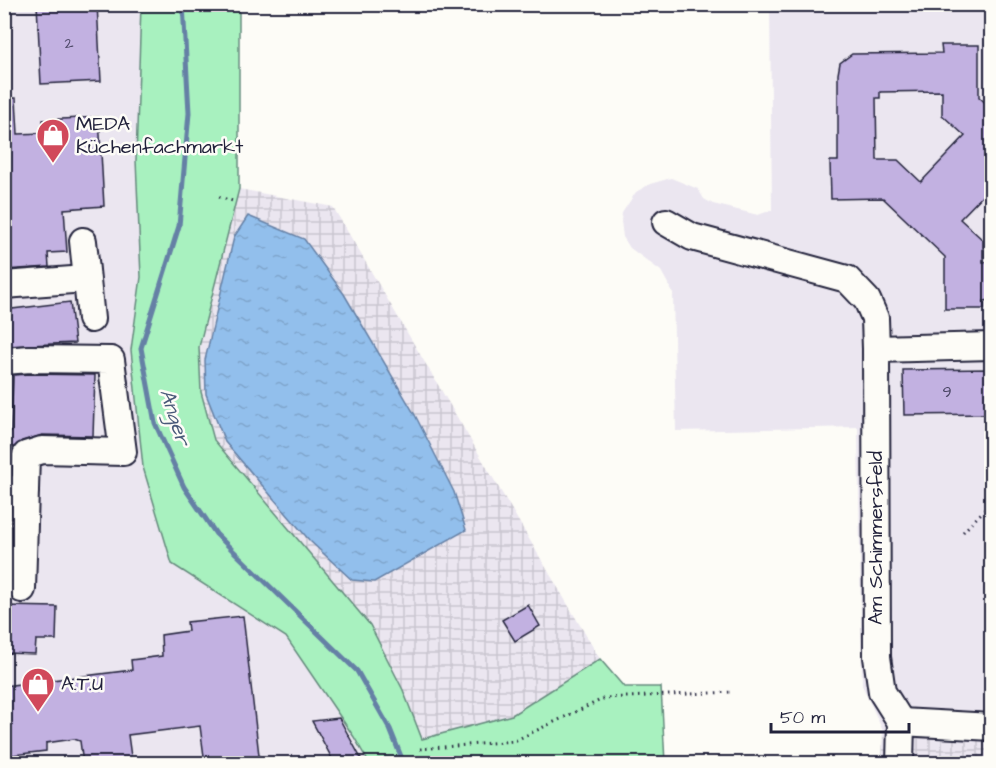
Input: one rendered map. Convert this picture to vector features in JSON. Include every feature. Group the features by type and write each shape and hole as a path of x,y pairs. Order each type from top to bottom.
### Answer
{"street":[{"name":"Am Schimmersfeld","path":"666,222 692,237 847,279 867,300 875,318 876,349 877,657 882,692 901,722"},
{"path":"83,241 91,319"},
{"path":"4,285 86,279"},
{"path":"876,349 992,346"},
{"path":"4,361 111,360 123,452 42,450 26,455 15,490 22,589"},
{"path":"900,764 901,722 992,727"}],"path":[{"path":"219,197 236,201"},
{"path":"963,532 992,502"},
{"path":"420,749 513,741 605,698 732,692"}],"shaded area":[{"path":"955,4 991,10 991,730 883,731 862,685 858,427 676,431 673,293 661,271 630,248 623,237 621,221 622,213 636,192 650,184 671,178 698,189 704,199 713,204 758,215 772,210 770,5"},
{"path":"4,5 141,5 136,160 141,277 131,350 143,467 172,564 286,637 369,763 5,763"},
{"path":"239,189 333,207 600,659 512,715 422,739 403,690 370,625 214,440 201,392 199,347"},
{"path":"991,730 991,763 882,764 883,731"}],"green space":[{"path":"141,5 239,5 239,189 199,347 201,392 214,440 370,625 403,690 422,739 512,715 600,659 624,687 661,687 665,763 369,763 286,637 172,564 143,467 131,350 141,277 136,160"}],"water":[{"path":"248,216 304,239 344,294 415,415 454,492 466,530 374,582 352,580 310,541 225,442 206,394 205,360 234,237"}],"building":[{"path":"37,4 97,4 101,81 41,84"},
{"path":"941,45 979,45 979,97 992,109 992,186 960,219 983,240 983,262 992,262 992,300 984,301 984,309 945,309 945,257 883,198 831,199 830,161 838,161 840,63 852,54 942,53","holes":["942,91 942,115 965,136 921,182 898,160 877,160 876,98 880,98 880,92"]},
{"name":"MEDA Küchenfachmarkt","path":"4,98 16,98 18,134 44,133 43,120 99,117 104,206 64,209 67,252 48,253 49,267 4,270"},
{"path":"70,302 75,343 6,346 4,310"},
{"path":"992,369 992,414 904,415 903,370"},
{"path":"13,375 95,375 93,436 42,435 22,441 14,447 4,446 4,431 11,432"},
{"path":"528,605 540,626 515,641 502,620"},
{"path":"4,606 57,607 56,640 36,640 35,654 4,653"},
{"path":"243,616 260,764 205,764 200,726 128,735 132,764 83,764 80,741 74,739 46,743 46,751 4,756 4,686 132,670 131,660 162,656 161,635 188,631 187,622"},
{"path":"339,718 364,764 335,764 312,721"}],"waterway":[{"name":"Anger","path":"183,4 189,113 179,226 141,348 155,423 184,487 216,534 357,671 390,729 404,764"}],"place":[{"name":"MEDA Küchenfachmarkt","path":"53,164"},
{"name":"A.T.U","path":"38,713"}]}
